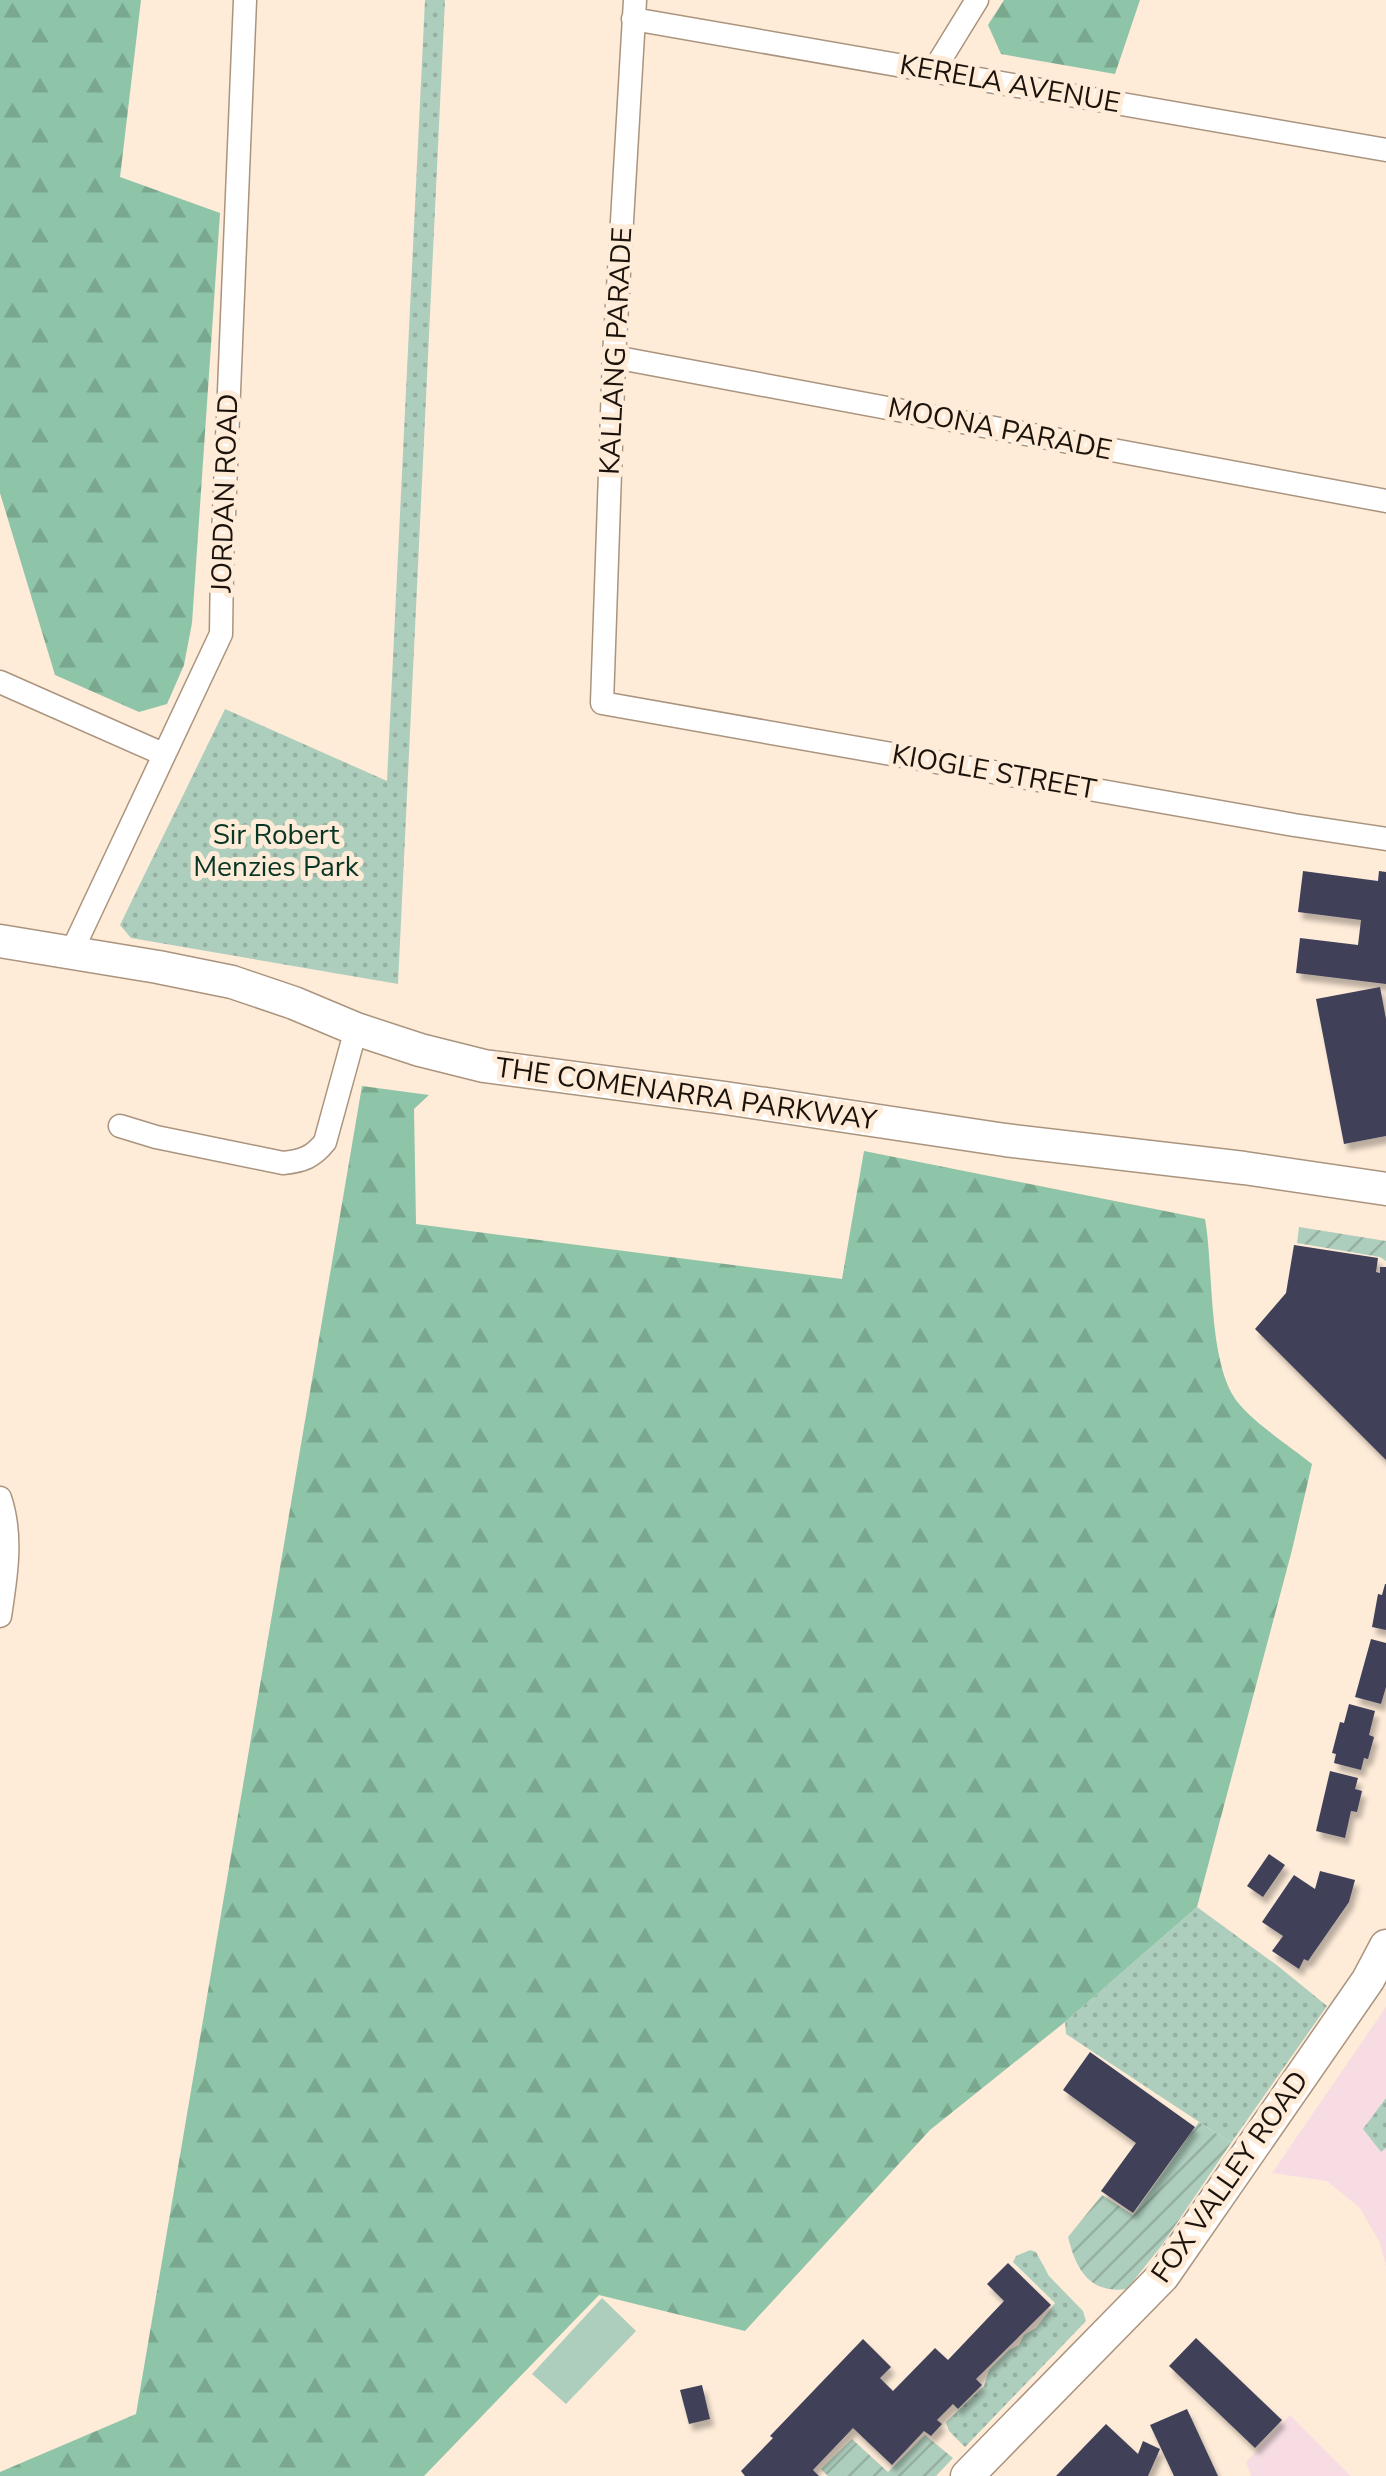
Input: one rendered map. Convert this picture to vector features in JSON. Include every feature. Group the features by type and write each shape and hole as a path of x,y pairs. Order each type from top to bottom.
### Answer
{"main road":[{"name":"THE COMENARRA PARKWAY","path":"0,941 232,982 356,1029 484,1066 1386,1189"},
{"path":"1244,1168 1311,1164 1386,1166"},
{"name":"FOX VALLEY ROAD","path":"968,2476 1163,2276 1368,1980 1386,1946"}],"street":[{"name":"JORDAN ROAD","path":"71,953 221,634 245,0"},
{"path":"934,70 977,0"},
{"name":"KERELA AVENUE","path":"634,9 934,70 1386,150"},
{"name":"KALLANG PARADE","path":"602,703 614,358 634,9"},
{"name":"MOONA PARADE","path":"614,358 1386,500"},
{"path":"0,682 164,754"},
{"name":"KIOGLE STREET","path":"602,703 1386,838"},
{"path":"120,1126 156,1138 283,1163 303,1161 325,1142 356,1029"},
{"path":"0,1498 8,1565 0,1616"}],"shaded area":[{"path":"1386,2007 1386,2266 1380,2243 1360,2208 1327,2181 1272,2173"},
{"path":"1290,2415 1351,2476 1251,2476 1246,2462"}],"green space":[{"path":"0,0 141,0 120,177 220,213 192,623 184,665 167,704 139,712 55,675 0,493"},
{"name":"Sir Robert Menzies Park","path":"425,0 445,0 398,984 131,938 120,925 225,709 387,781"},
{"path":"1004,0 1140,0 1115,74 1001,54 988,25"},
{"path":"362,1086 429,1095 414,1109 416,1224 842,1279 864,1151 1205,1219 1217,1343 1229,1389 1255,1420 1312,1464 1292,1550 1197,1907 1065,2022 930,2130 745,2331 599,2295 424,2476 0,2476 0,2472 136,2414"},
{"path":"1299,1227 1386,1241 1386,1261 1297,1243"},
{"path":"1197,1907 1327,2006 1231,2143 1066,2034 1065,2022"},
{"path":"1386,2098 1386,2148 1381,2152 1363,2129"},
{"path":"1199,2122 1231,2143 1127,2289 1114,2290 1094,2283 1080,2269 1068,2237 1102,2195 1133,2215"},
{"path":"1030,2250 1036,2252 1049,2276 1083,2311 1086,2321 965,2447 949,2431 946,2422 984,2386 989,2370 1036,2328 1055,2303 1013,2262 1016,2256"},
{"path":"602,2298 636,2331 566,2404 532,2374"},
{"path":"925,2435 953,2458 936,2476 828,2476 821,2469 852,2439 888,2472"}],"building":[{"path":"1303,871 1378,881 1379,871 1386,872 1386,984 1296,973 1300,938 1358,945 1361,920 1298,912"},
{"path":"1380,987 1386,1019 1386,1136 1344,1144 1316,999"},
{"path":"1294,1245 1378,1258 1376,1272 1380,1273 1380,1267 1386,1267 1386,1460 1255,1329 1286,1293"},
{"path":"1385,1584 1386,1630 1372,1627 1378,1594 1382,1595"},
{"path":"1371,1639 1386,1643 1386,1687 1381,1704 1355,1697"},
{"path":"1349,1704 1375,1711 1369,1735 1374,1737 1361,1770 1334,1763 1336,1754 1332,1753"},
{"path":"1330,1771 1358,1778 1355,1789 1362,1791 1357,1812 1351,1811 1345,1838 1316,1831"},
{"path":"1269,1854 1285,1865 1263,1897 1247,1886"},
{"path":"1320,1871 1355,1880 1349,1902 1299,1969 1272,1951 1283,1936 1262,1922 1294,1875 1315,1889"},
{"path":"1090,2052 1195,2127 1133,2213 1101,2191 1136,2143 1063,2090"},
{"path":"1008,2263 1051,2305 976,2379 982,2385 958,2409 953,2404 937,2420 942,2424 931,2436 924,2431 892,2465 853,2428 813,2470 819,2476 745,2476 741,2471 863,2339 891,2367 880,2378 893,2391 935,2348 948,2360 1004,2301 987,2284"},
{"path":"1196,2338 1282,2420 1255,2448 1169,2366"},
{"path":"702,2385 710,2419 689,2424 680,2390"},
{"path":"1187,2409 1218,2476 1174,2476 1150,2425"},
{"path":"1106,2424 1138,2454 1143,2441 1160,2449 1148,2476 1056,2476"}]}
